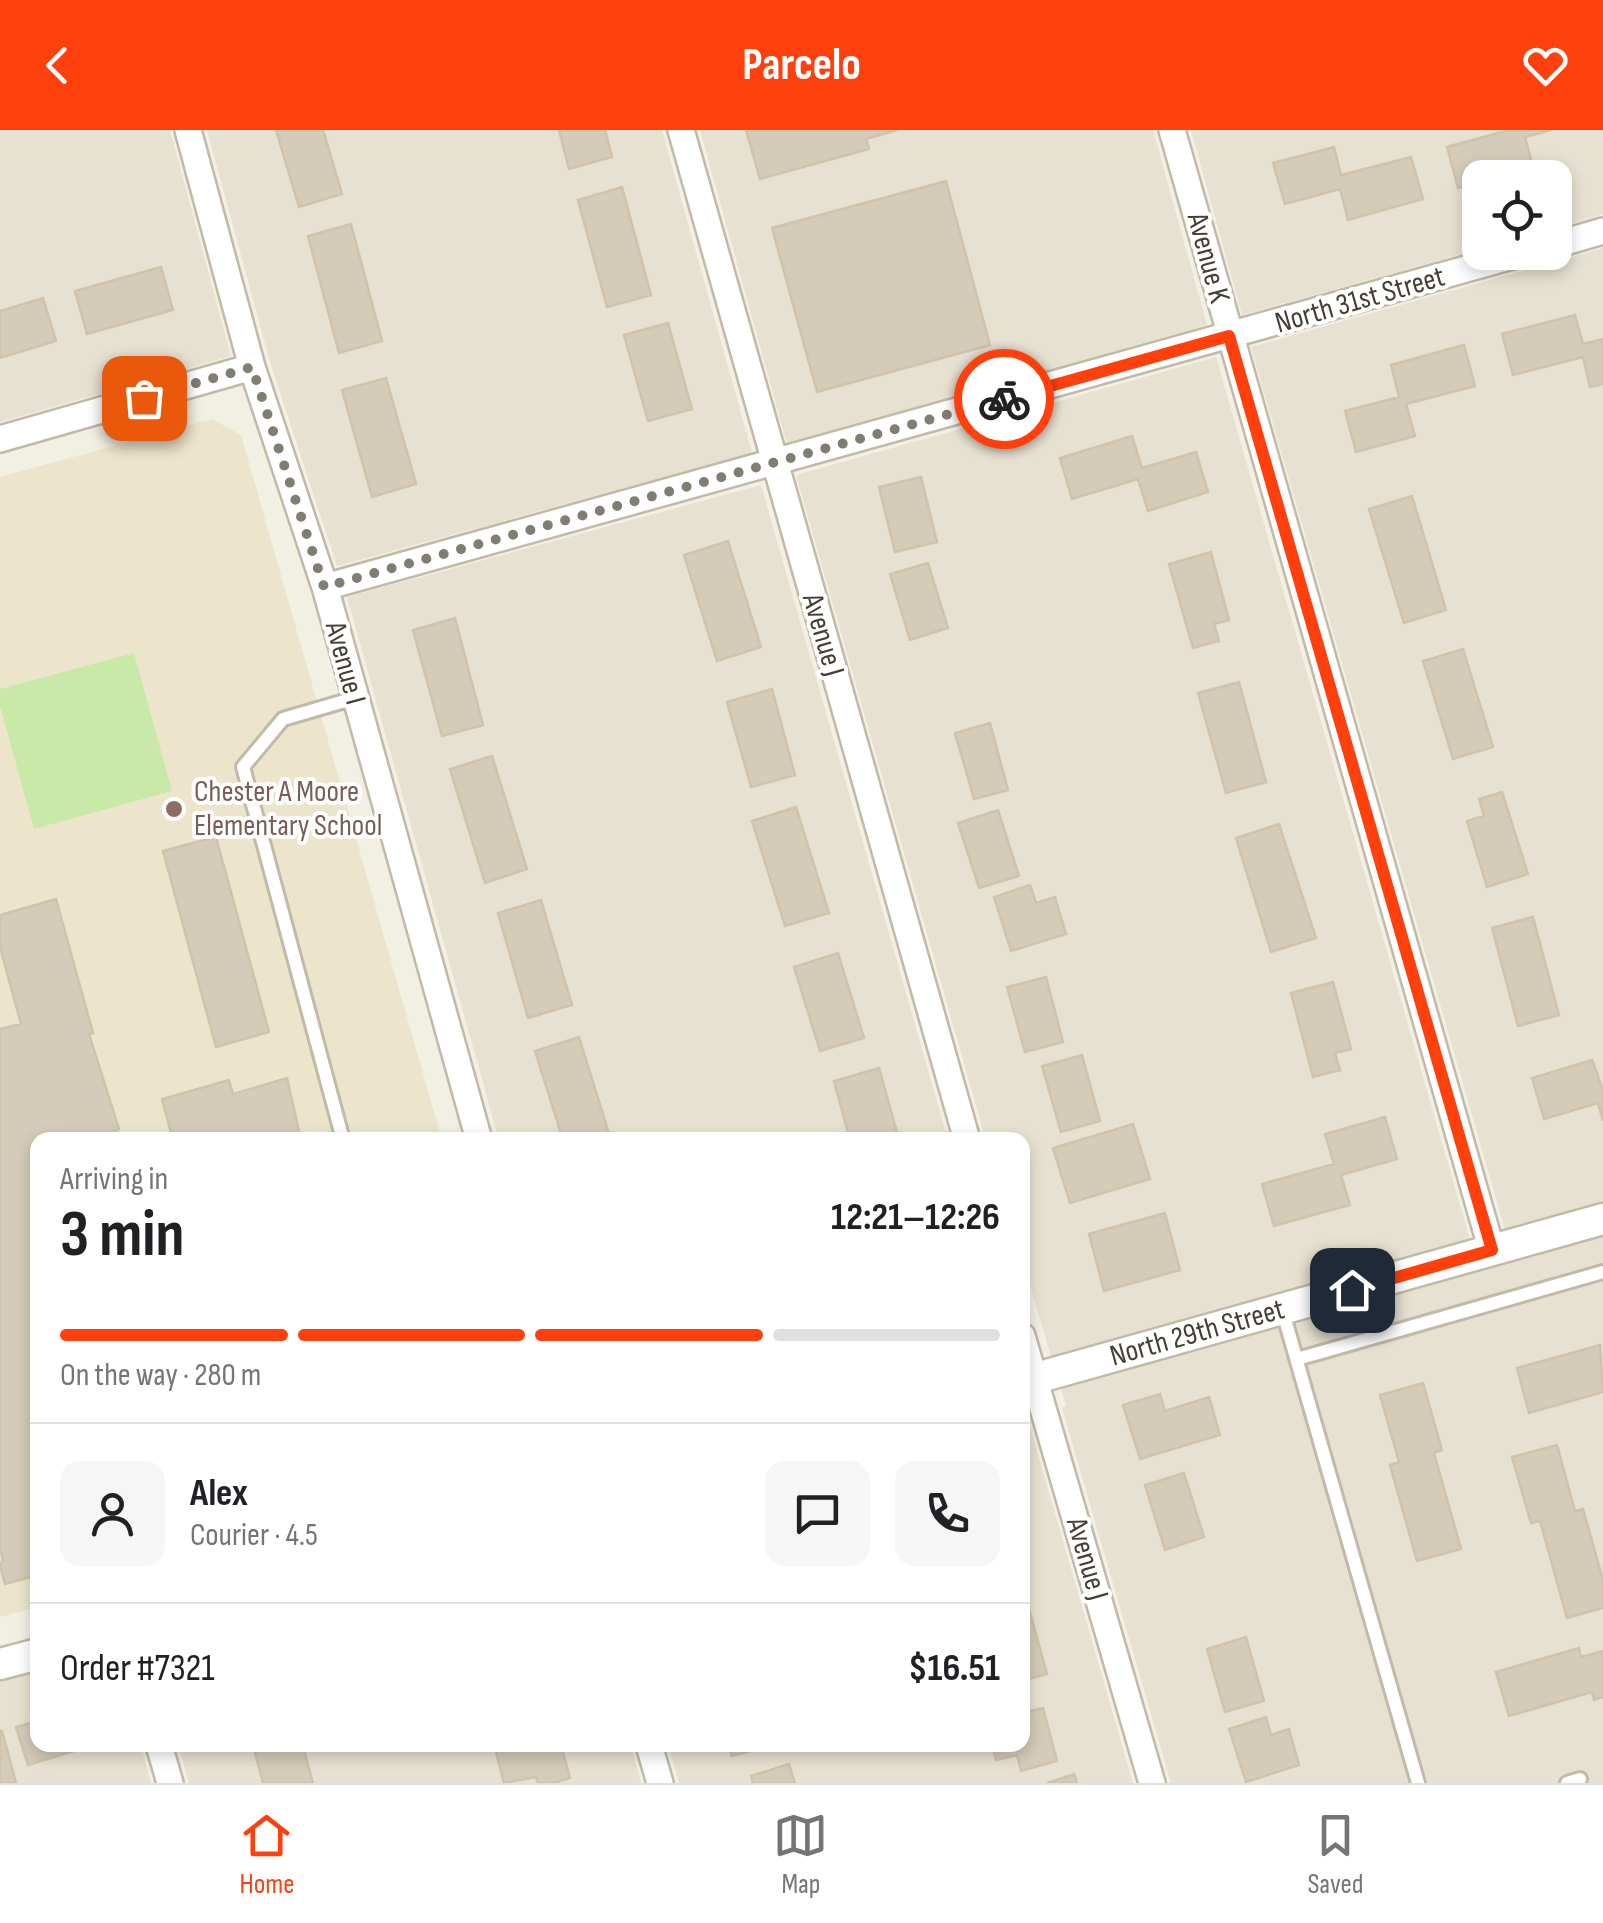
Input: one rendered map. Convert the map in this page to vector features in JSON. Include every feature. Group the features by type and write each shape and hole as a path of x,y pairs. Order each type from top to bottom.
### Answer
{"street":[{"name":"Avenue I","path":"188,130 252,367 324,587 477,1132"},
{"name":"Avenue J","path":"681,130 964,1132"},
{"name":"Avenue K","path":"1172,130 1492,1250"},
{"path":"1572,240 1603,231"},
{"name":"North 31st Street","path":"324,587 1463,270"},
{"path":"0,439 252,367"},
{"name":"North 29th Street","path":"1030,1380 1603,1219"},
{"name":"Avenue J","path":"1030,1383 1152,1783"},
{"path":"0,1664 30,1656"},
{"path":"161,1752 170,1783"},
{"path":"652,1752 660,1783"}],"lane":[{"path":"342,1132 243,767 283,718 355,698"},
{"path":"1297,1359 1603,1272"},
{"path":"1282,1309 1418,1783"}],"shaded area":[{"path":"0,130 170,130 231,356 0,422"},
{"path":"207,130 662,130 752,453 337,566 270,362"},
{"path":"700,130 1153,130 1207,325 787,444"},
{"path":"1191,130 1603,130 1603,214 1572,223 1572,160 1462,160 1462,254 1242,315"},
{"path":"1603,248 1603,1202 1505,1230 1251,347 1525,270 1572,270 1572,257"},
{"path":"1216,357 1470,1240 1051,1357 1030,1285 1030,1132 984,1132 796,475"},
{"name":"Chester A Moore Elementary School","path":"212,419 241,435 440,1132 30,1132 30,1609 0,1617 0,477"},
{"path":"761,485 946,1132 497,1132 347,597"},
{"path":"1603,1235 1603,1783 1171,1783 1062,1408 1066,1406 1061,1388"},
{"path":"1030,1426 1133,1783 679,1783 670,1752 1030,1752"},
{"path":"30,1673 30,1752 143,1752 151,1783 0,1783 0,1681"},
{"path":"180,1752 633,1752 641,1783 189,1783"}],"green space":[{"path":"134,653 172,791 34,829 0,706 0,689"}],"building":[{"path":"276,130 323,130 342,194 299,207"},
{"path":"559,130 605,130 612,157 569,169"},
{"path":"746,130 897,130 866,139 869,149 760,179"},
{"path":"1509,130 1551,130 1525,137 1531,160 1462,160 1462,187 1458,188 1447,147"},
{"path":"1334,147 1341,175 1411,157 1423,199 1348,220 1340,189 1285,204 1273,163"},
{"path":"946,181 990,345 817,392 772,228"},
{"path":"622,187 651,295 607,307 578,200"},
{"path":"351,224 382,341 339,353 308,236"},
{"path":"161,267 173,310 87,334 75,291"},
{"path":"43,298 56,341 0,358 0,311"},
{"path":"1575,315 1583,344 1603,339 1603,384 1590,387 1583,357 1513,375 1502,334"},
{"path":"668,323 692,409 648,421 624,335"},
{"path":"1464,345 1475,386 1406,404 1415,436 1356,452 1345,411 1399,397 1391,365"},
{"path":"386,378 416,484 372,497 342,390"},
{"path":"1132,436 1142,468 1196,452 1208,492 1148,511 1138,479 1072,499 1060,458"},
{"path":"921,477 937,542 895,552 879,487"},
{"path":"1412,496 1446,610 1404,623 1369,509"},
{"path":"728,541 761,647 717,661 684,555"},
{"path":"1211,552 1229,620 1214,624 1219,641 1193,648 1169,564"},
{"path":"928,563 948,628 910,640 890,574"},
{"path":"455,618 483,725 442,736 413,630"},
{"path":"1463,649 1493,747 1453,759 1423,661"},
{"path":"1239,682 1266,782 1226,793 1198,693"},
{"path":"772,689 795,775 751,787 727,702"},
{"path":"990,723 1008,790 974,799 955,733"},
{"path":"492,756 527,869 485,883 450,769"},
{"path":"1502,792 1528,874 1487,887 1467,821 1484,816 1479,799"},
{"path":"796,807 829,913 785,926 752,821"},
{"path":"998,810 1019,876 979,888 958,823"},
{"path":"1279,824 1316,938 1271,952 1236,838"},
{"path":"216,837 269,1032 216,1047 163,851"},
{"path":"1030,885 1036,903 1055,897 1066,934 1011,951 994,897"},
{"path":"56,899 93,1033 89,1034 119,1129 30,1132 30,1577 5,1584 0,1566 0,1029 21,1024 0,947 0,915"},
{"path":"541,900 572,1005 528,1018 498,913"},
{"path":"1533,917 1559,1015 1518,1026 1492,928"},
{"path":"838,953 864,1038 820,1051 794,967"},
{"path":"1046,977 1063,1042 1025,1052 1007,987"},
{"path":"1333,982 1351,1049 1335,1053 1340,1070 1313,1077 1291,993"},
{"path":"579,1037 609,1132 560,1132 535,1051"},
{"path":"1082,1055 1100,1121 1061,1132 1042,1066"},
{"path":"1592,1060 1603,1090 1603,1121 1598,1103 1544,1119 1532,1078"},
{"path":"879,1068 897,1132 848,1132 834,1081"},
{"path":"287,1078 299,1132 171,1132 162,1099 229,1080 233,1094"},
{"path":"1385,1117 1397,1159 1341,1175 1350,1205 1274,1226 1262,1184 1334,1164 1325,1134"},
{"path":"1133,1124 1150,1179 1070,1203 1053,1148"},
{"path":"1165,1213 1180,1270 1104,1291 1089,1234"},
{"path":"1600,1345 1603,1392 1529,1413 1517,1368"},
{"path":"1423,1383 1442,1450 1434,1453 1461,1549 1417,1561 1390,1465 1399,1462 1380,1395"},
{"path":"1160,1394 1165,1411 1209,1397 1220,1435 1140,1459 1123,1405"},
{"path":"1557,1445 1575,1511 1583,1509 1603,1580 1603,1608 1567,1618 1540,1521 1531,1523 1512,1457"},
{"path":"1184,1473 1204,1537 1165,1550 1145,1485"},
{"path":"1030,1613 1047,1674 1030,1679"},
{"path":"1246,1637 1264,1701 1225,1712 1207,1649"},
{"path":"1579,1648 1581,1657 1603,1651 1603,1697 1594,1700 1592,1692 1509,1716 1496,1672"},
{"path":"1043,1708 1057,1761 1021,1771 1017,1755 996,1760 994,1752 1030,1752 1030,1711"},
{"path":"1266,1717 1271,1735 1289,1729 1299,1765 1246,1782 1229,1729"},
{"path":"30,1723 30,1752 71,1752 28,1765 16,1727"},
{"path":"2,1731 16,1783 0,1783"},
{"path":"255,1752 305,1752 313,1783 263,1783"},
{"path":"496,1752 563,1752 570,1778 553,1783 538,1783 536,1777 504,1783"},
{"path":"789,1764 795,1783 753,1783 751,1776"},
{"path":"1074,1774 1077,1783 1047,1783"}],"way so far":[{"path":"144,398 252,367 324,587 1004,399"}],"place":[{"name":"Chester A Moore Elementary School","path":"174,809"}],"route":[{"path":"1004,399 1229,336 1492,1250 1352,1290"}]}
